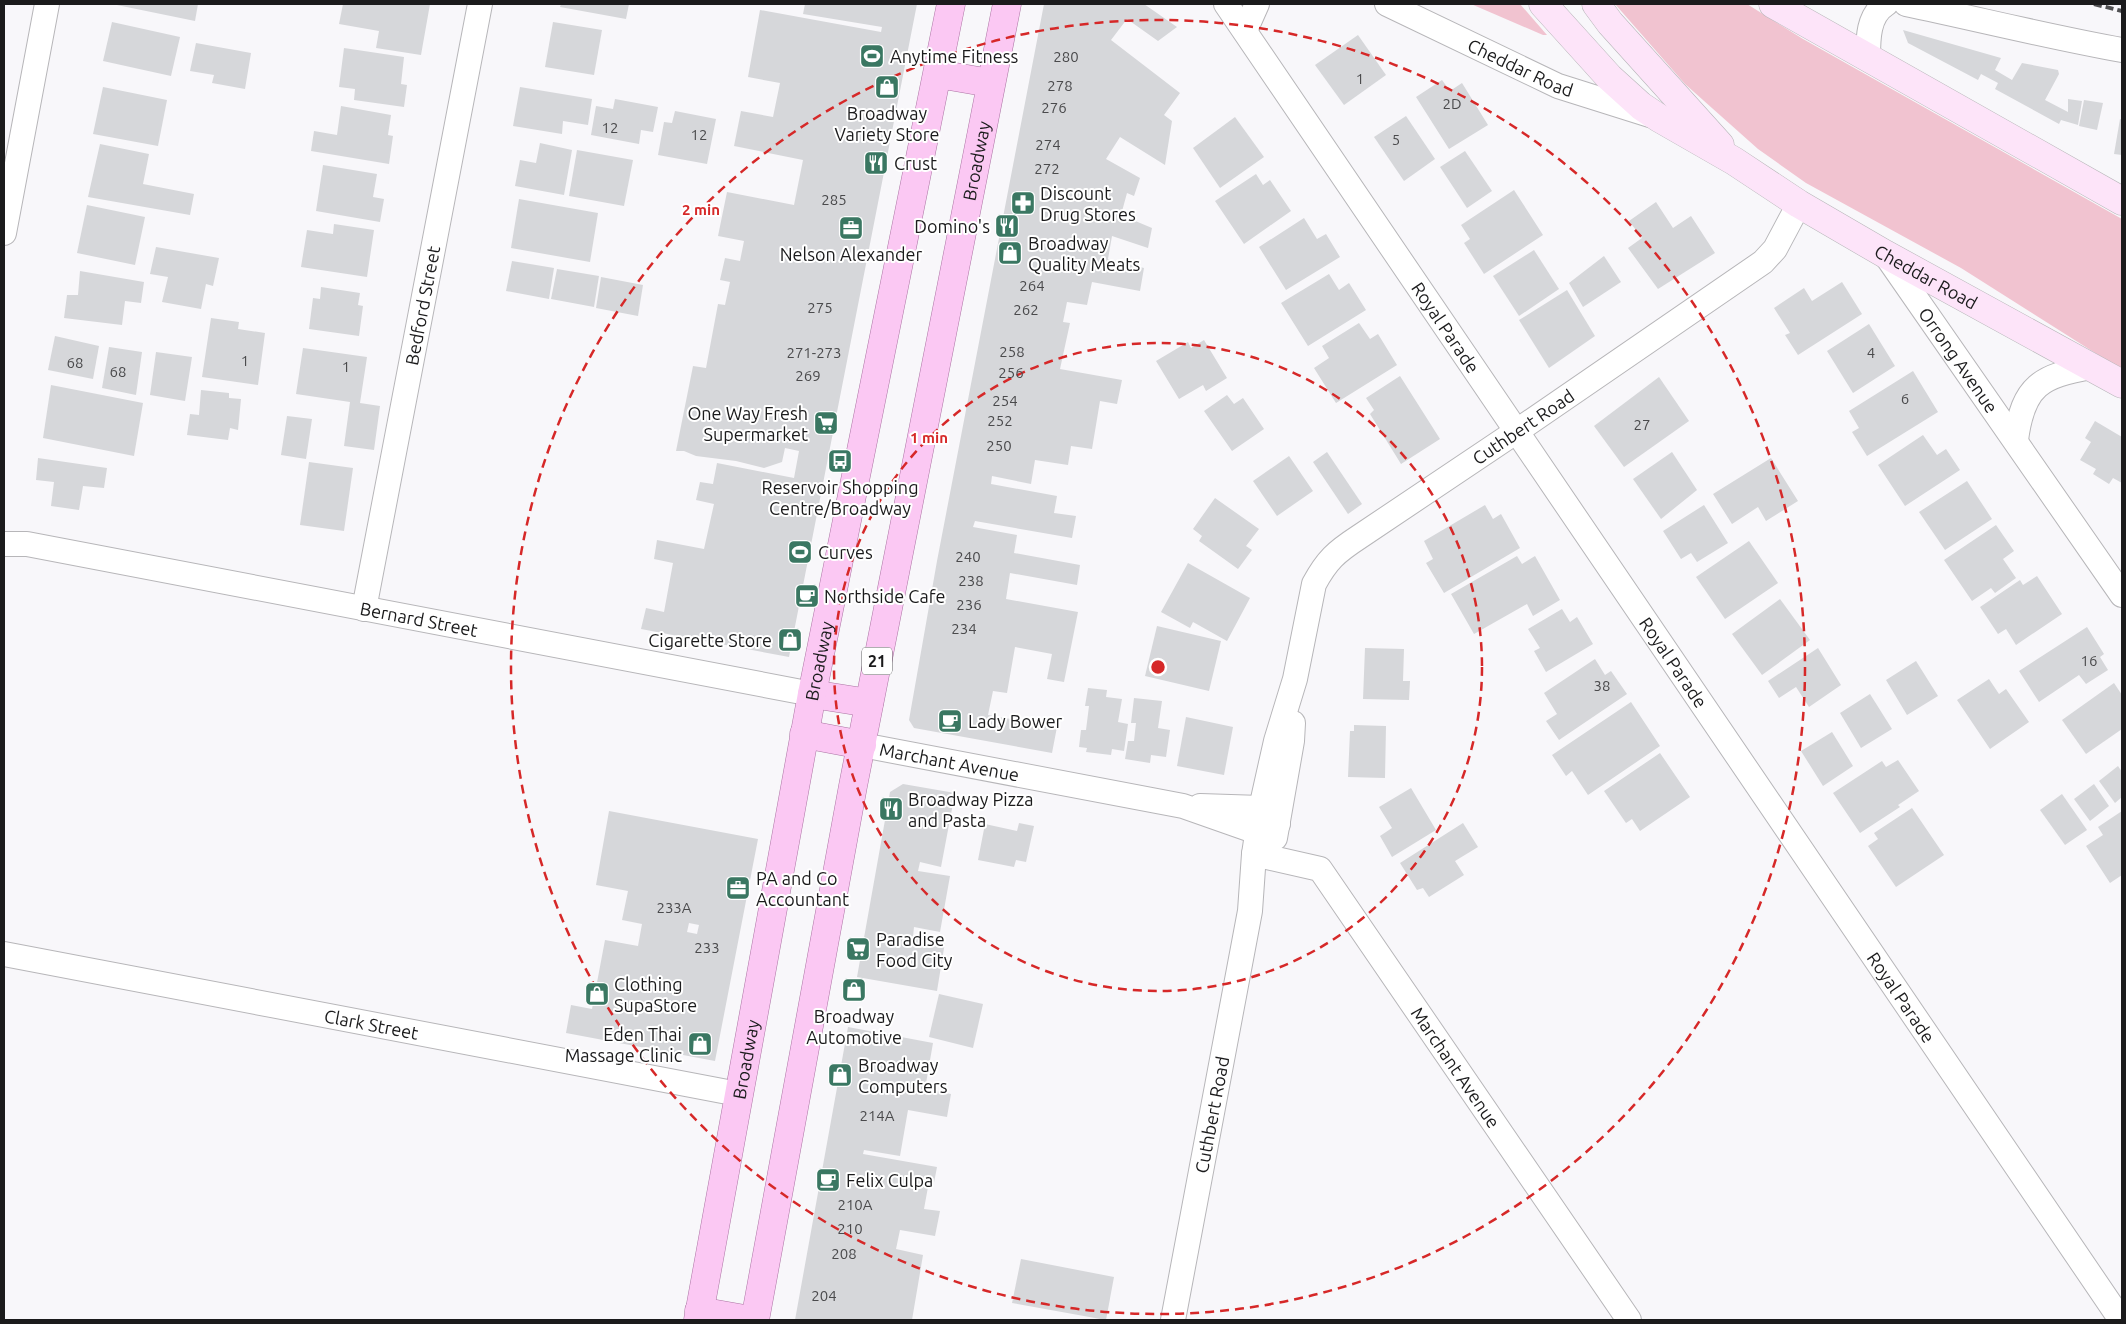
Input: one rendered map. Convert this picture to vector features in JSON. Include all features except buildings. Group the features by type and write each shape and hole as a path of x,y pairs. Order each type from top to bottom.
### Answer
{"main road":[{"name":"Broadway","path":"699,1316 804,734 951,4"},
{"name":"Broadway","path":"755,1320 869,703 1007,4"},
{"name":"Cheddar Road","path":"1543,4 1609,77 1642,106 1659,118 1734,161 1799,204 1885,254 2122,384"},
{"name":"Cheddar Road","path":"1596,4 1734,161"},
{"path":"1773,4 2122,201"},
{"path":"938,74 990,83"},
{"path":"812,694 869,703"},
{"path":"804,734 862,744"},
{"path":"699,1316 750,1320"}],"street":[{"path":"4,233 47,4"},
{"name":"Bedford Street","path":"364,609 480,4"},
{"name":"Royal Parade","path":"1226,4 2121,1320"},
{"path":"1245,31 1256,4"},
{"name":"Cheddar Road","path":"1387,4 1558,86 1659,118"},
{"path":"1868,58 1871,25 1876,13 1886,4"},
{"path":"1906,4 2029,32 2122,50"},
{"path":"1945,4 1982,20"},
{"name":"Cuthbert Road","path":"1261,808 1276,741 1295,679 1314,584 1333,555 1763,262 1778,244 1799,204"},
{"name":"Orrong Avenue","path":"1885,254 2122,595"},
{"name":"Orrong Avenue","path":"2016,440 2019,418 2024,402 2035,388 2048,378 2092,367"},
{"name":"Bernard Street","path":"4,536 15,544 812,694"},
{"name":"Cuthbert Road","path":"1173,1320 1250,910 1265,842 1292,741 1295,679"},
{"name":"Marchant Avenue","path":"862,744 1184,806 1261,808"},
{"name":"Marchant Avenue","path":"1184,806 1320,869 1629,1320"},
{"path":"1261,808 1265,842"},
{"name":"Clark Street","path":"4,954 738,1094"}],"shaded area":[{"path":"1471,4 1520,4 1547,35 1543,35"},
{"path":"1615,4 1747,4 1803,39 2122,219 2122,370 1961,268 1806,183 1758,149 1685,84"}],"railway":[{"path":"2094,4 2122,11"}],"place":[{"name":"Anytime Fitness","path":"872,56"},
{"name":"Broadway Variety Store","path":"887,87"},
{"name":"Crust","path":"876,163"},
{"name":"Discount Drug Stores","path":"1023,203"},
{"name":"Domino's","path":"1007,226"},
{"name":"Nelson Alexander","path":"851,228"},
{"name":"Broadway Quality Meats","path":"1010,253"},
{"name":"One Way Fresh Supermarket","path":"826,423"},
{"name":"Reservoir Shopping Centre/Broadway","path":"840,461"},
{"name":"Curves","path":"800,552"},
{"name":"Northside Cafe","path":"807,596"},
{"name":"Cigarette Store","path":"790,640"},
{"name":"Lady Bower","path":"950,721"},
{"name":"Broadway Pizza and Pasta","path":"891,809"},
{"name":"PA and Co Accountant","path":"738,888"},
{"name":"Paradise Food City","path":"858,949"},
{"name":"Broadway Automotive","path":"854,990"},
{"name":"Clothing SupaStore","path":"597,994"},
{"name":"Eden Thai Massage Clinic","path":"700,1044"},
{"name":"Broadway Computers","path":"840,1075"},
{"name":"Felix Culpa","path":"828,1180"}]}
